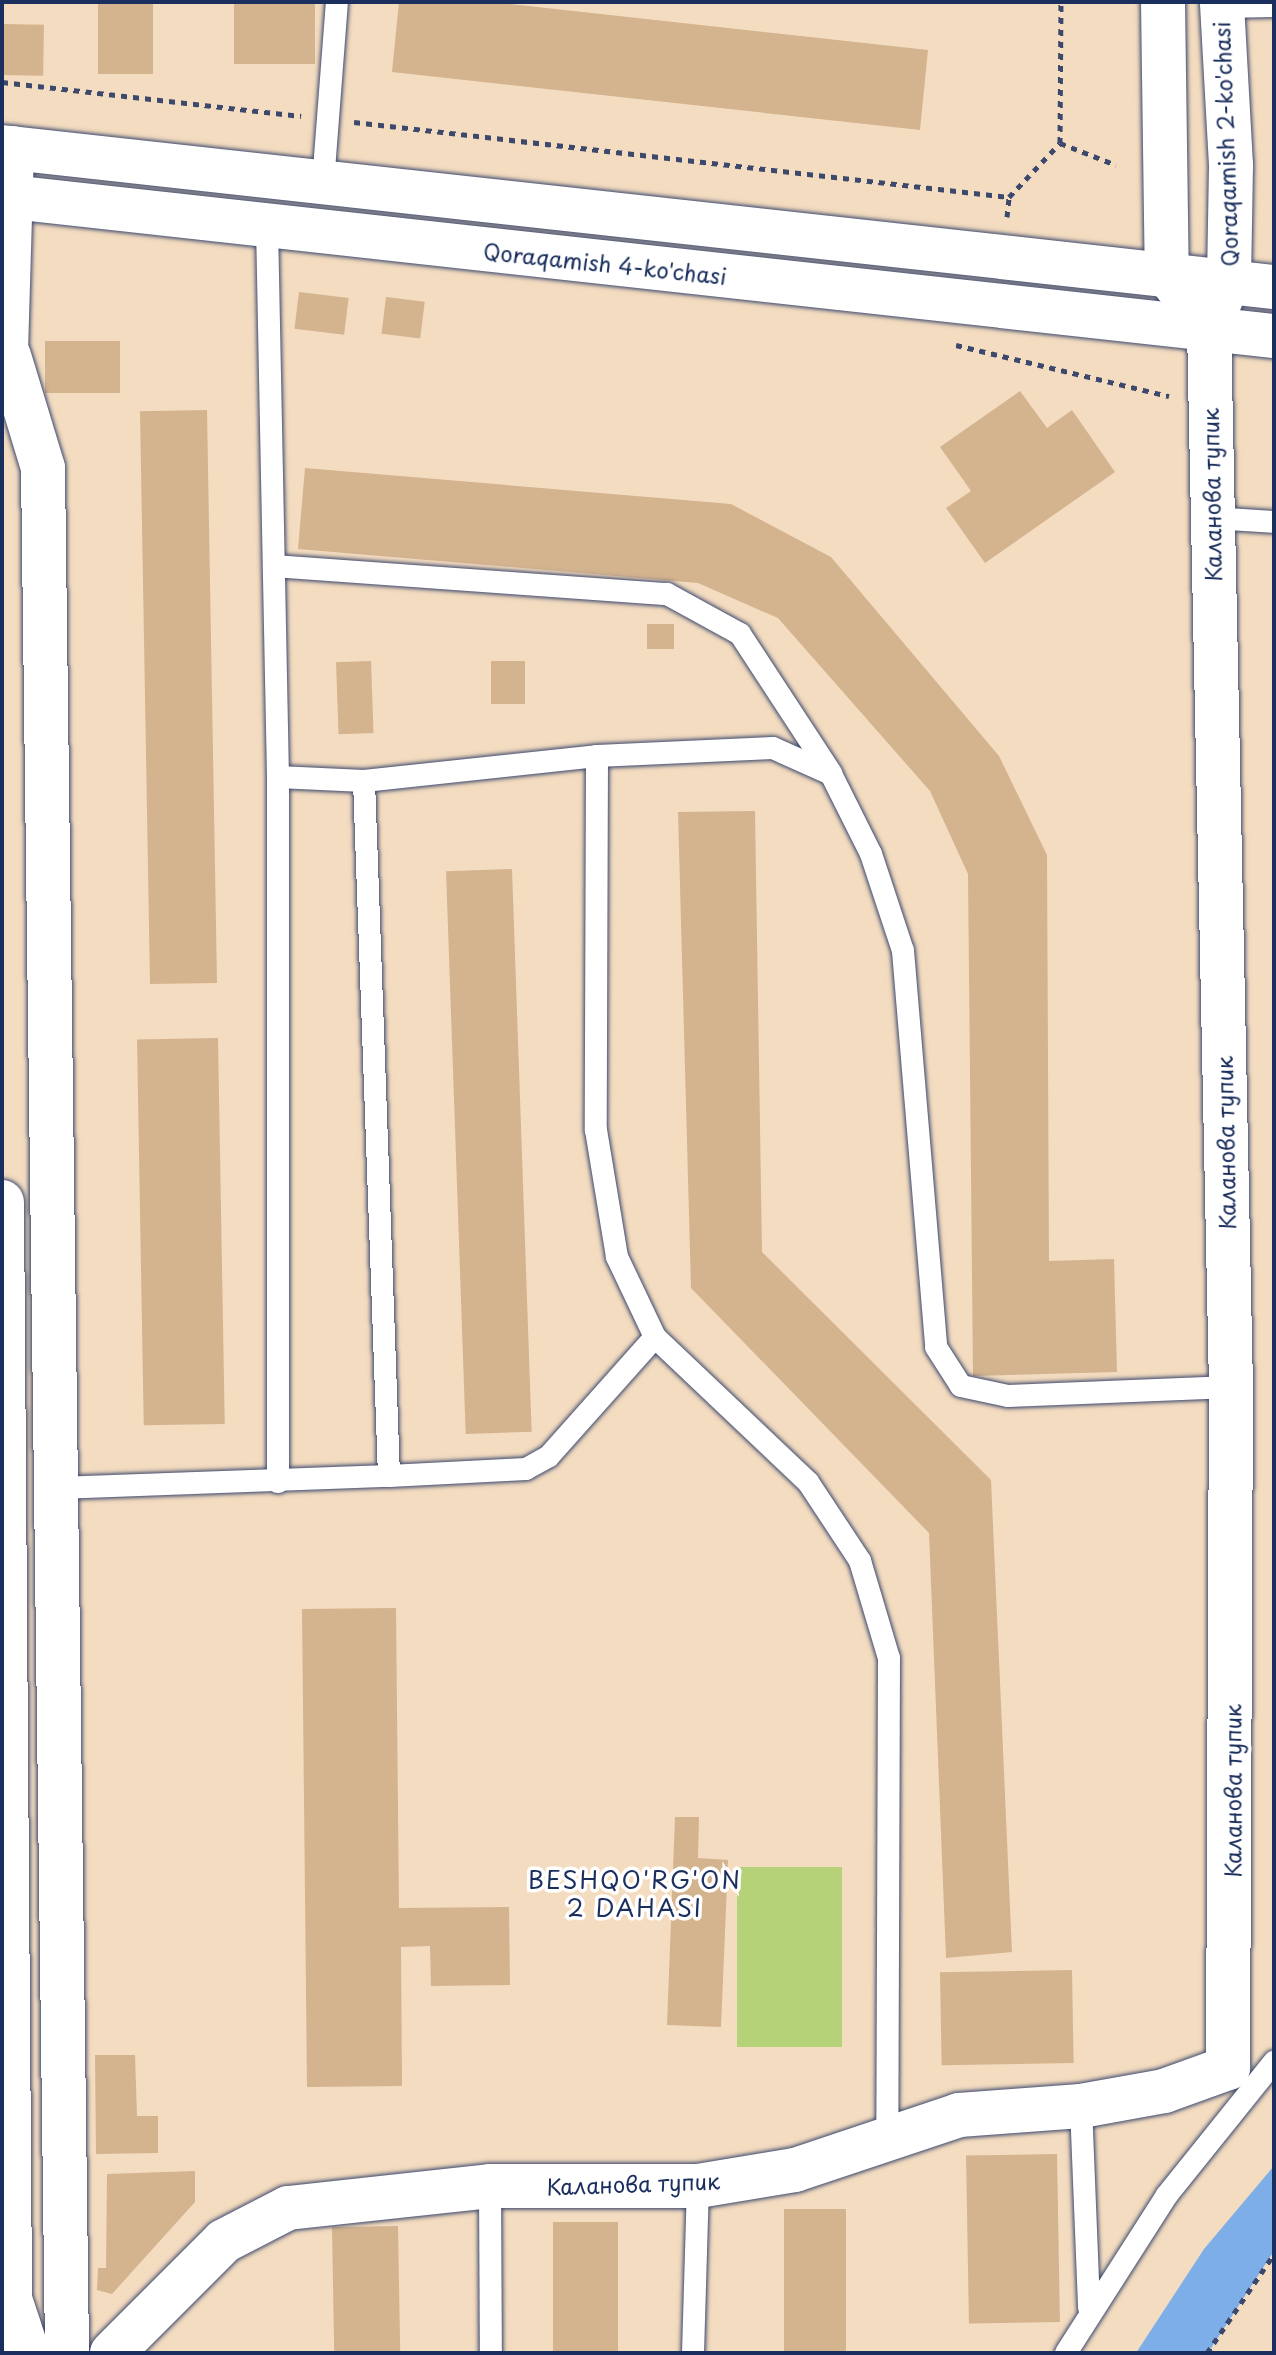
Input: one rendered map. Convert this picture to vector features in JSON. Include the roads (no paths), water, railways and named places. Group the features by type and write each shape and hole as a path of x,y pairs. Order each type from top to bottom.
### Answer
{"street":[{"path":"1163,2 1167,274 1209,327"},
{"name":"Qoraqamish 2-ko'chasi","path":"1209,327 1229,280 1222,4"},
{"path":"2,417 9,356 7,147 1274,287"},
{"name":"Qoraqamish 4-ko'chasi","path":"6,196 1274,336"},
{"name":"Каланова тупик","path":"94,2348 224,2241 288,2208 490,2186 698,2186 795,2170 887,2134 959,2115 1081,2106 1164,2091 1228,2068 1231,1387 1209,327"},
{"path":"9,356 43,468 69,2172 94,2348"},
{"path":"2,1202 6,2301 28,2353"},
{"path":"3,1507 58,1488"},
{"path":"6,2172 69,2172"}],"lane":[{"path":"323,183 337,2"},
{"path":"1222,4 1274,6"},
{"path":"267,225 278,777 278,1482"},
{"path":"1211,518 1274,522"},
{"path":"274,566 667,594 740,634 831,774 871,854 903,951 936,1347 961,1386 1008,1396 1231,1387"},
{"path":"278,777 364,781 597,756 773,748 831,774"},
{"path":"597,756 596,1130 617,1257 655,1337 808,1482 860,1561 889,1658 887,2134"},
{"path":"364,781 389,1476"},
{"path":"58,1488 278,1482 526,1469 549,1456 655,1337"},
{"path":"1066,2353 1089,2308 1274,2062"},
{"path":"1081,2106 1089,2308"},
{"path":"490,2186 491,2353"},
{"path":"693,2353 698,2186"}],"water":[{"path":"1274,2166 1274,2251 1208,2353 1136,2353 1204,2249"}],"district":[{"name":"BESHQO'RG'ON 2 DAHASI","path":"635,1894"}]}
